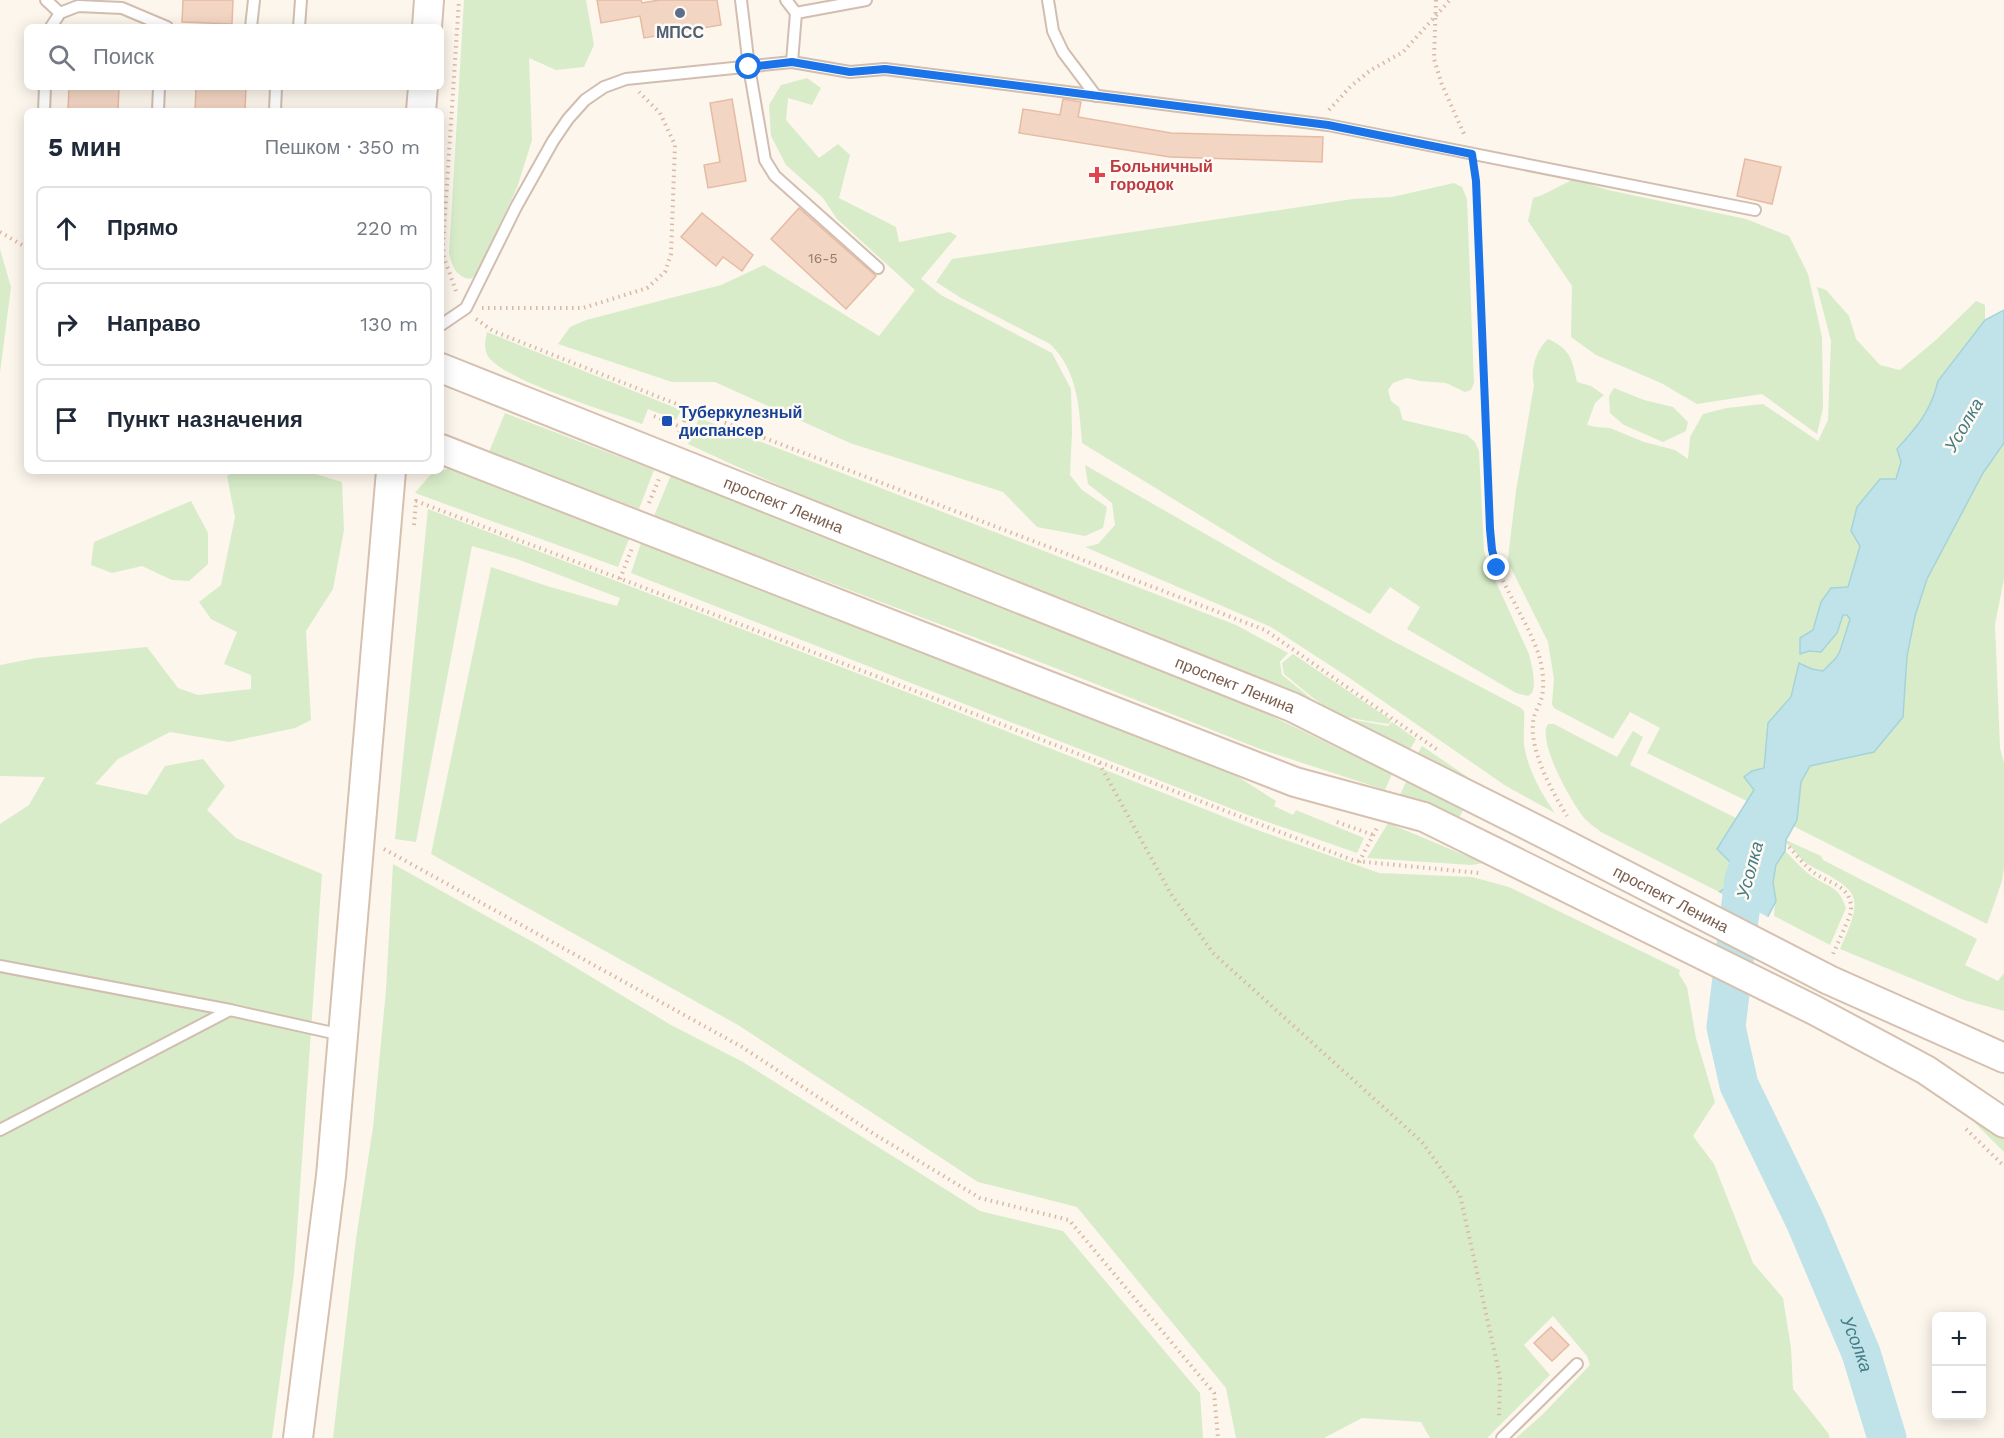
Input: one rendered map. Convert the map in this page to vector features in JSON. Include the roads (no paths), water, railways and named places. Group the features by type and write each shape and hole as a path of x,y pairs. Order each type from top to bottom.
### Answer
{"street":[{"path":"427,24 429,0"},
{"path":"421,108 423,90"},
{"name":"проспект Ленина","path":"444,369 1292,707 1559,828 1830,971 2004,1058"},
{"path":"444,450 1295,782 1424,817 1814,1010 1926,1070 2004,1123"},
{"path":"298,1438 331,1176 391,474"}],"lane":[{"path":"46,0 60,13"},
{"path":"251,24 254,0"},
{"path":"299,24 301,0"},
{"path":"741,0 749,67 765,160 775,176 878,268"},
{"path":"786,0 796,13 792,62"},
{"path":"796,13 839,2 866,0"},
{"path":"1048,0 1053,31 1063,52 1096,96"},
{"path":"53,24 60,13 78,6 123,4 148,23"},
{"path":"444,323 466,308 516,207 553,141 585,100 604,87 626,79 792,62 850,72 885,69 1317,124 1755,210"},
{"path":"44,108 45,90"},
{"path":"158,108 159,90"},
{"path":"274,108 276,90"},
{"path":"0,966 230,1010 343,1035"},
{"path":"0,1130 230,1010"},
{"path":"1500,1433 1577,1364"}],"water":[{"path":"2004,310 2004,443 1983,473 1927,579 1915,616 1907,656 1903,717 1874,752 1810,766 1801,782 1797,820 1786,840 1785,851 1776,865 1773,882 1776,901 1766,920 1719,892 1730,885 1736,868 1717,849 1754,790 1744,777 1752,771 1764,768 1768,723 1791,697 1799,663 1823,671 1840,651 1850,619 1847,615 1843,615 1837,633 1821,652 1809,651 1800,654 1800,638 1813,630 1821,602 1831,588 1848,587 1860,546 1851,531 1857,507 1880,479 1896,479 1901,462 1897,449 1922,418 1938,381 1985,320"}],"waterway":[{"name":"Усолка","path":"1753,854 1744,879 1726,1027 1739,1085 1805,1221 1861,1353 1887,1438"}],"place":[{"name":"МПСС","path":"680,13"},
{"name":"Больничный городок","path":"1097,175"},
{"name":"Туберкулезный диспансер","path":"667,421"}]}
